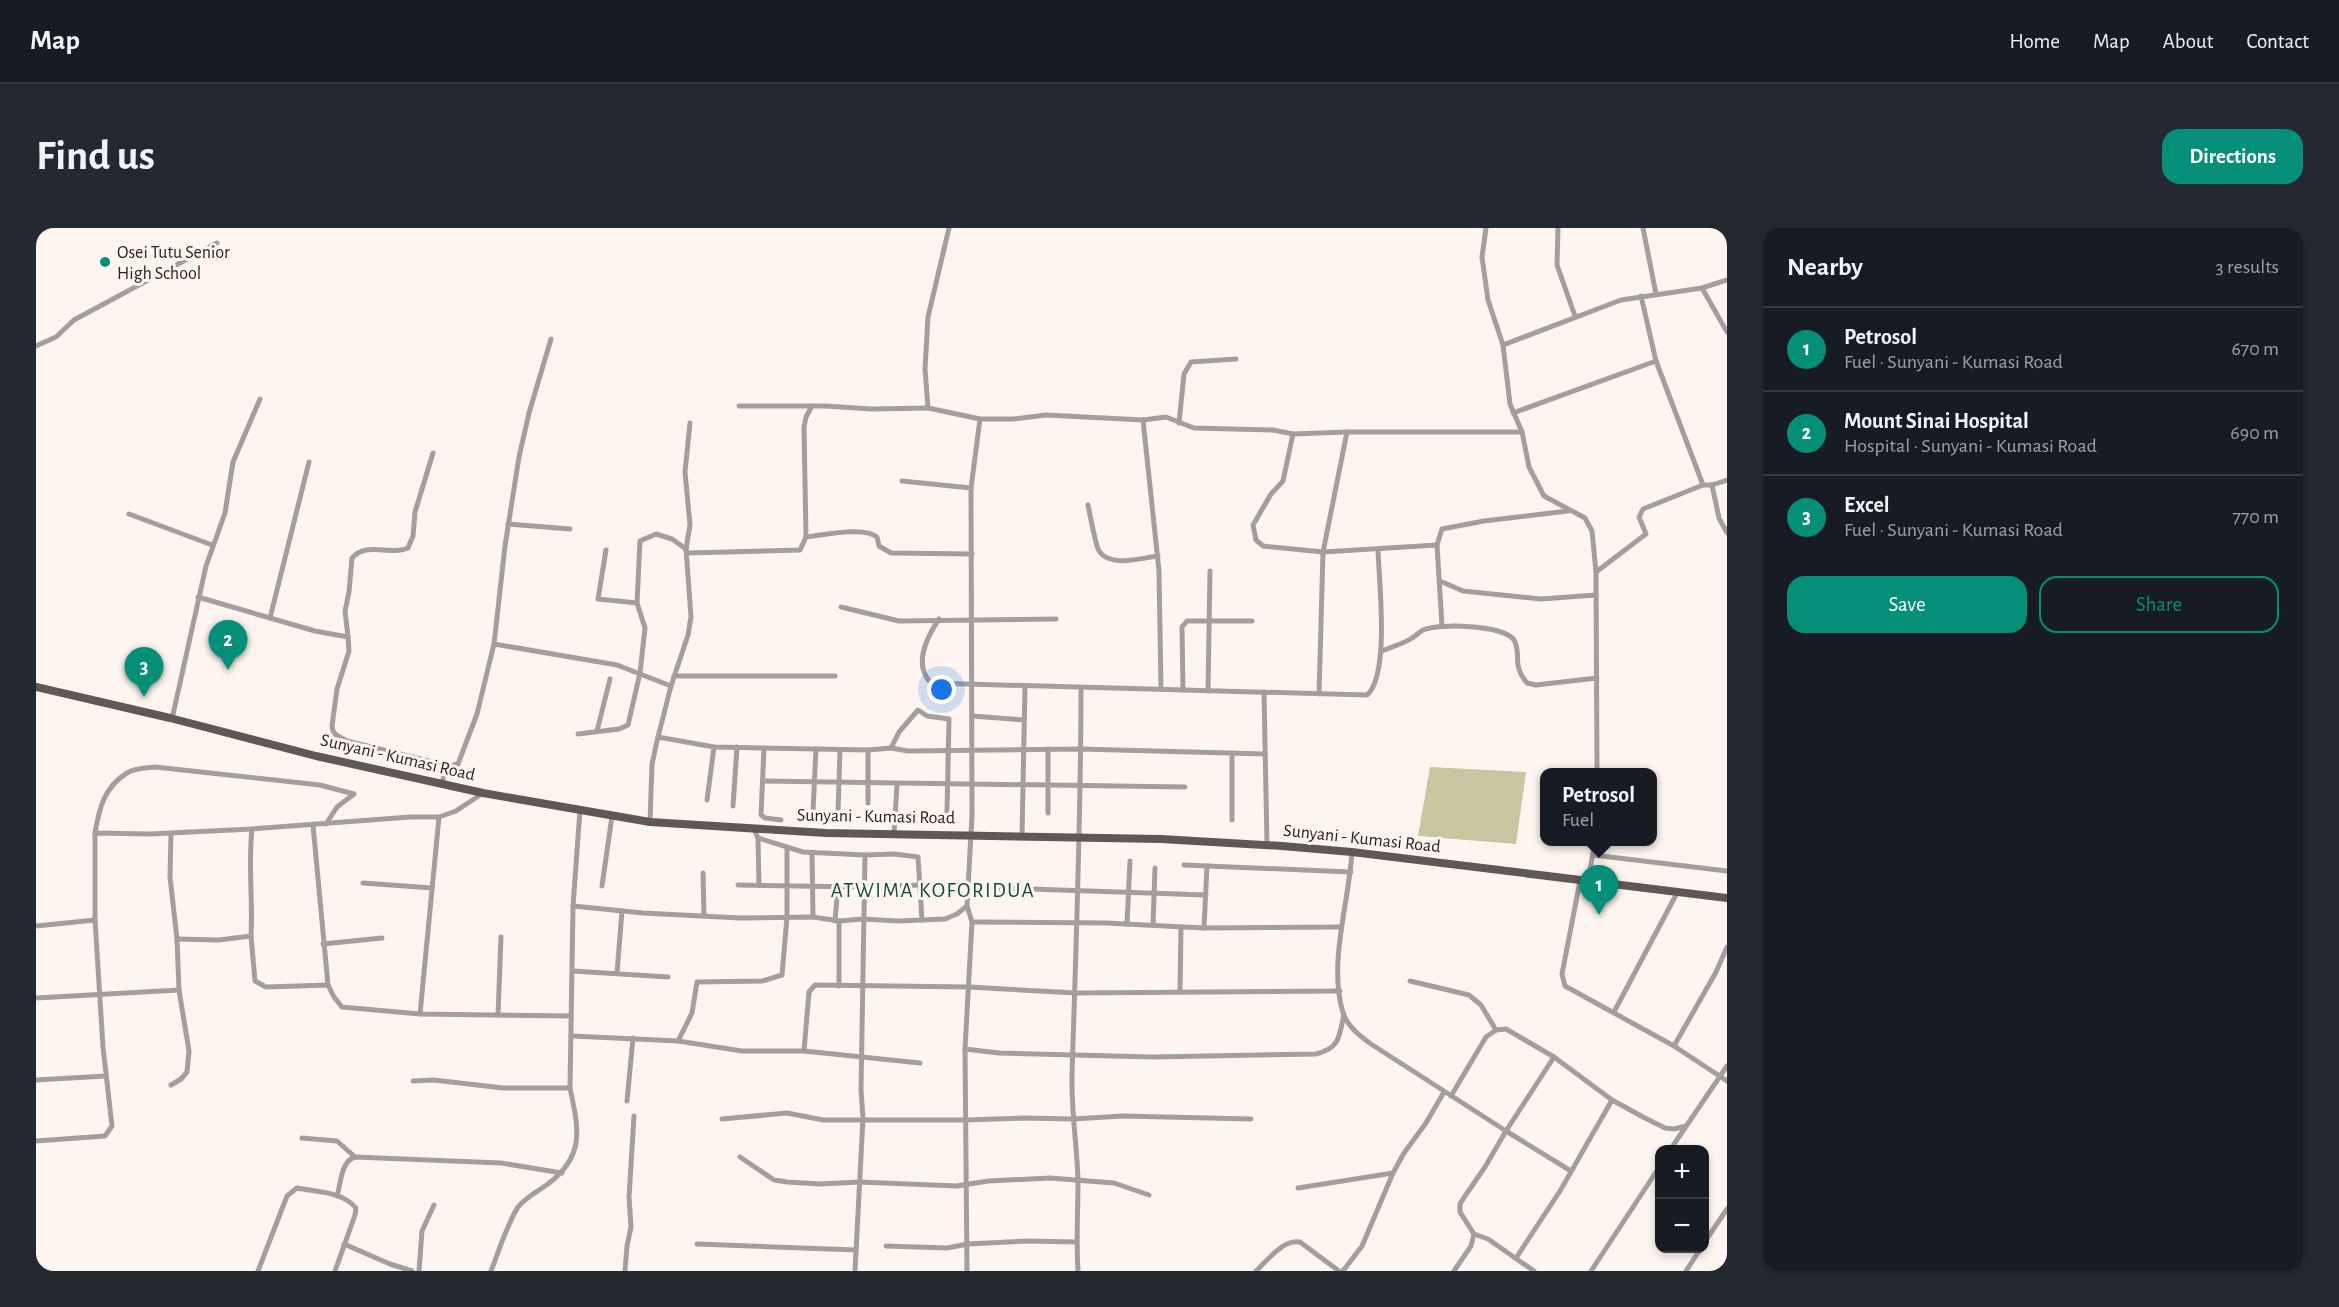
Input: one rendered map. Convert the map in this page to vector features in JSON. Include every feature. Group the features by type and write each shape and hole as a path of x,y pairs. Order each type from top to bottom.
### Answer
{"main road":[{"name":"Sunyani - Kumasi Road","path":"36,687 316,756 483,793 650,822 756,834 1170,839 1352,852 1727,898"}],"street":[{"path":"928,408 925,356 928,317 949,228"},
{"path":"1486,228 1482,257 1487,295 1503,345 1510,404 1522,432 1529,466 1544,496 1579,515 1588,523 1592,531 1596,572 1597,768"},
{"path":"1558,228 1557,265 1575,316"},
{"path":"1643,228 1656,294"},
{"path":"36,346 56,336 74,320 217,243"},
{"path":"1503,345 1621,300 1702,288 1727,280"},
{"path":"1702,288 1727,332"},
{"path":"1641,296 1656,361 1703,485"},
{"path":"433,453 415,512 413,536 408,548 397,551 363,550 352,558 345,611 349,651 337,689 333,731 339,738 346,741 455,766 461,758 477,714 494,644 508,524 519,457 529,413 551,339"},
{"path":"1179,423 1184,374 1191,362 1236,359"},
{"path":"1513,413 1656,361"},
{"path":"172,719 198,597 212,545 225,513 233,462 260,399"},
{"path":"739,406 928,408 980,419 1014,419 1046,415 1143,420 1166,417 1194,428 1273,430 1293,434 1522,432"},
{"path":"578,734 626,728 628,725 640,673 645,628 637,603 640,541 643,538 656,534 663,536 672,539 687,551 795,551 802,546 806,537 804,427 812,406"},
{"path":"967,1271 965,1049 972,922 968,906 972,835 971,488 980,419"},
{"path":"1143,420 1158,556 1161,689"},
{"path":"650,822 652,764 691,617 687,551 690,525 685,472 690,423"},
{"path":"1319,694 1323,552 1347,432"},
{"path":"1293,434 1283,482 1271,494 1257,516 1253,534 1263,546 1323,552 1437,545"},
{"path":"270,618 309,462"},
{"path":"1596,572 1646,534 1639,517 1643,509 1703,485 1712,485 1727,480"},
{"path":"902,481 971,488"},
{"path":"1712,485 1719,518 1727,534"},
{"path":"1088,505 1099,551 1108,558 1119,561 1158,556"},
{"path":"1442,626 1437,545 1443,528 1569,511"},
{"path":"129,514 212,545"},
{"path":"508,524 570,529"},
{"path":"806,537 868,532 877,537 879,546 891,553 972,554"},
{"path":"606,550 598,599 637,603"},
{"path":"939,620 928,635 923,656 924,670 928,681 932,683 1367,695 1374,686 1382,651 1377,550"},
{"path":"1208,691 1210,571"},
{"path":"1440,581 1463,591 1541,599 1596,595"},
{"path":"198,597 315,631 348,637"},
{"path":"841,607 899,621 1056,619"},
{"path":"1183,690 1182,627 1187,621 1252,621"},
{"path":"1382,651 1410,639 1424,629 1442,626 1477,628 1510,636 1516,646 1517,669 1527,684 1597,678"},
{"path":"494,644 617,665 671,686"},
{"path":"674,676 835,676"},
{"path":"597,731 610,680"},
{"path":"1022,836 1025,686"},
{"path":"1078,1271 1076,1242 1078,1180 1073,1119 1082,688"},
{"path":"1264,692 1268,846"},
{"path":"891,748 899,732 919,710 927,716 948,719 947,812 945,817 930,822 920,822"},
{"path":"972,716 1024,720"},
{"path":"658,737 714,747 840,750 891,748 908,751 1081,749 1265,754"},
{"path":"707,800 714,747"},
{"path":"733,806 737,747"},
{"path":"764,748 761,815 765,818 781,820"},
{"path":"813,811 816,749"},
{"path":"1048,749 1048,813"},
{"path":"838,813 840,750"},
{"path":"868,750 868,803"},
{"path":"1232,820 1233,753"},
{"path":"443,783 444,764"},
{"path":"36,1141 105,1136 112,1126 106,1076 95,920 95,833 101,801 113,786 127,772 154,767 320,785 354,794 337,807 326,824"},
{"path":"762,781 971,786 1185,787"},
{"path":"894,834 897,784"},
{"path":"95,833 171,833 439,817 456,811 483,793"},
{"path":"491,1271 518,1207 570,1164 575,1145 577,1118 570,1088 571,1016 573,906 580,810"},
{"path":"602,886 612,816"},
{"path":"420,1014 439,817"},
{"path":"313,825 328,985 342,1007 420,1014 571,1016"},
{"path":"252,829 250,850 253,911 251,936 255,981 266,987 328,985"},
{"path":"171,833 170,877 177,939 179,990 189,1062 187,1072 171,1085"},
{"path":"759,885 756,834 787,848 813,853 916,855 920,859 922,921"},
{"path":"1594,846 1562,981 1565,986 1674,1046 1727,1081"},
{"path":"678,1041 692,1013 697,982 762,981 780,976 787,917 787,848"},
{"path":"1352,852 1351,872 1341,927 1340,991 1344,1014 1353,1029 1371,1044 1444,1092 1571,1171"},
{"path":"813,853 813,917"},
{"path":"855,1271 863,1118 862,987 865,855"},
{"path":"1593,855 1727,871"},
{"path":"1127,924 1130,861"},
{"path":"1184,865 1351,872"},
{"path":"1204,928 1206,866"},
{"path":"1153,925 1155,868"},
{"path":"703,873 704,915"},
{"path":"363,883 432,888"},
{"path":"738,885 864,887 921,885"},
{"path":"838,886 839,986"},
{"path":"969,887 1206,895"},
{"path":"1614,1012 1677,893"},
{"path":"573,906 740,918 813,917 837,921 945,919 968,906"},
{"path":"617,973 622,911"},
{"path":"36,926 95,920"},
{"path":"972,922 1127,924 1204,928 1341,927"},
{"path":"1180,992 1181,927"},
{"path":"177,939 219,940 251,936"},
{"path":"498,1015 501,937"},
{"path":"323,944 381,938"},
{"path":"1674,1046 1716,972 1727,947"},
{"path":"573,971 668,977"},
{"path":"1410,981 1469,995 1482,1005 1496,1030"},
{"path":"804,1051 809,992 815,985 969,987 1076,993 1340,991"},
{"path":"36,998 179,990"},
{"path":"965,1049 999,1053 1192,1058 1316,1054 1330,1050 1334,1046 1344,1014"},
{"path":"1451,1096 1486,1037 1496,1030 1506,1029 1554,1057 1612,1100 1665,1128 1674,1129 1686,1126"},
{"path":"572,1036 678,1041 742,1051 804,1051 920,1063"},
{"path":"627,1101 633,1038"},
{"path":"1534,1271 1488,1239 1474,1234 1460,1212 1460,1204 1554,1057"},
{"path":"1673,1145 1727,1066"},
{"path":"36,1080 106,1076"},
{"path":"413,1082 434,1080 503,1088 570,1088"},
{"path":"1256,1271 1287,1243 1294,1241 1300,1242 1341,1271 1362,1246 1393,1173 1444,1092"},
{"path":"1516,1258 1571,1171 1612,1100"},
{"path":"722,1119 787,1113 823,1119 1073,1119 1123,1116 1251,1119"},
{"path":"625,1271 627,1246 632,1227 629,1197 634,1116"},
{"path":"302,1138 337,1141 355,1157"},
{"path":"740,1156 774,1180 820,1184 859,1182 967,1184 1025,1178 1078,1180 1114,1183 1149,1196"},
{"path":"338,1196 345,1163 355,1157 501,1163 561,1173"},
{"path":"1592,1271 1655,1172"},
{"path":"1298,1188 1393,1173"},
{"path":"258,1271 287,1196 297,1188 338,1196 351,1202 356,1208 335,1271"},
{"path":"419,1271 422,1230 434,1205"},
{"path":"1709,1236 1727,1209"},
{"path":"1454,1271 1471,1246 1474,1234"},
{"path":"886,1246 947,1248 968,1244 1027,1241 1076,1242"},
{"path":"344,1244 412,1271"},
{"path":"697,1244 856,1250"},
{"path":"1686,1271 1698,1253"}],"shaded area":[{"path":"1430,767 1526,772 1516,844 1418,836"}],"place":[{"name":"Osei Tutu Senior High School","path":"105,262"},
{"name":"Mount Sinai Hospital","path":"228,670"},
{"name":"Excel","path":"144,697"},
{"name":"Petrosol","path":"1599,915"}],"district":[{"name":"ATWIMA KOFORIDUA","path":"933,890"}]}
